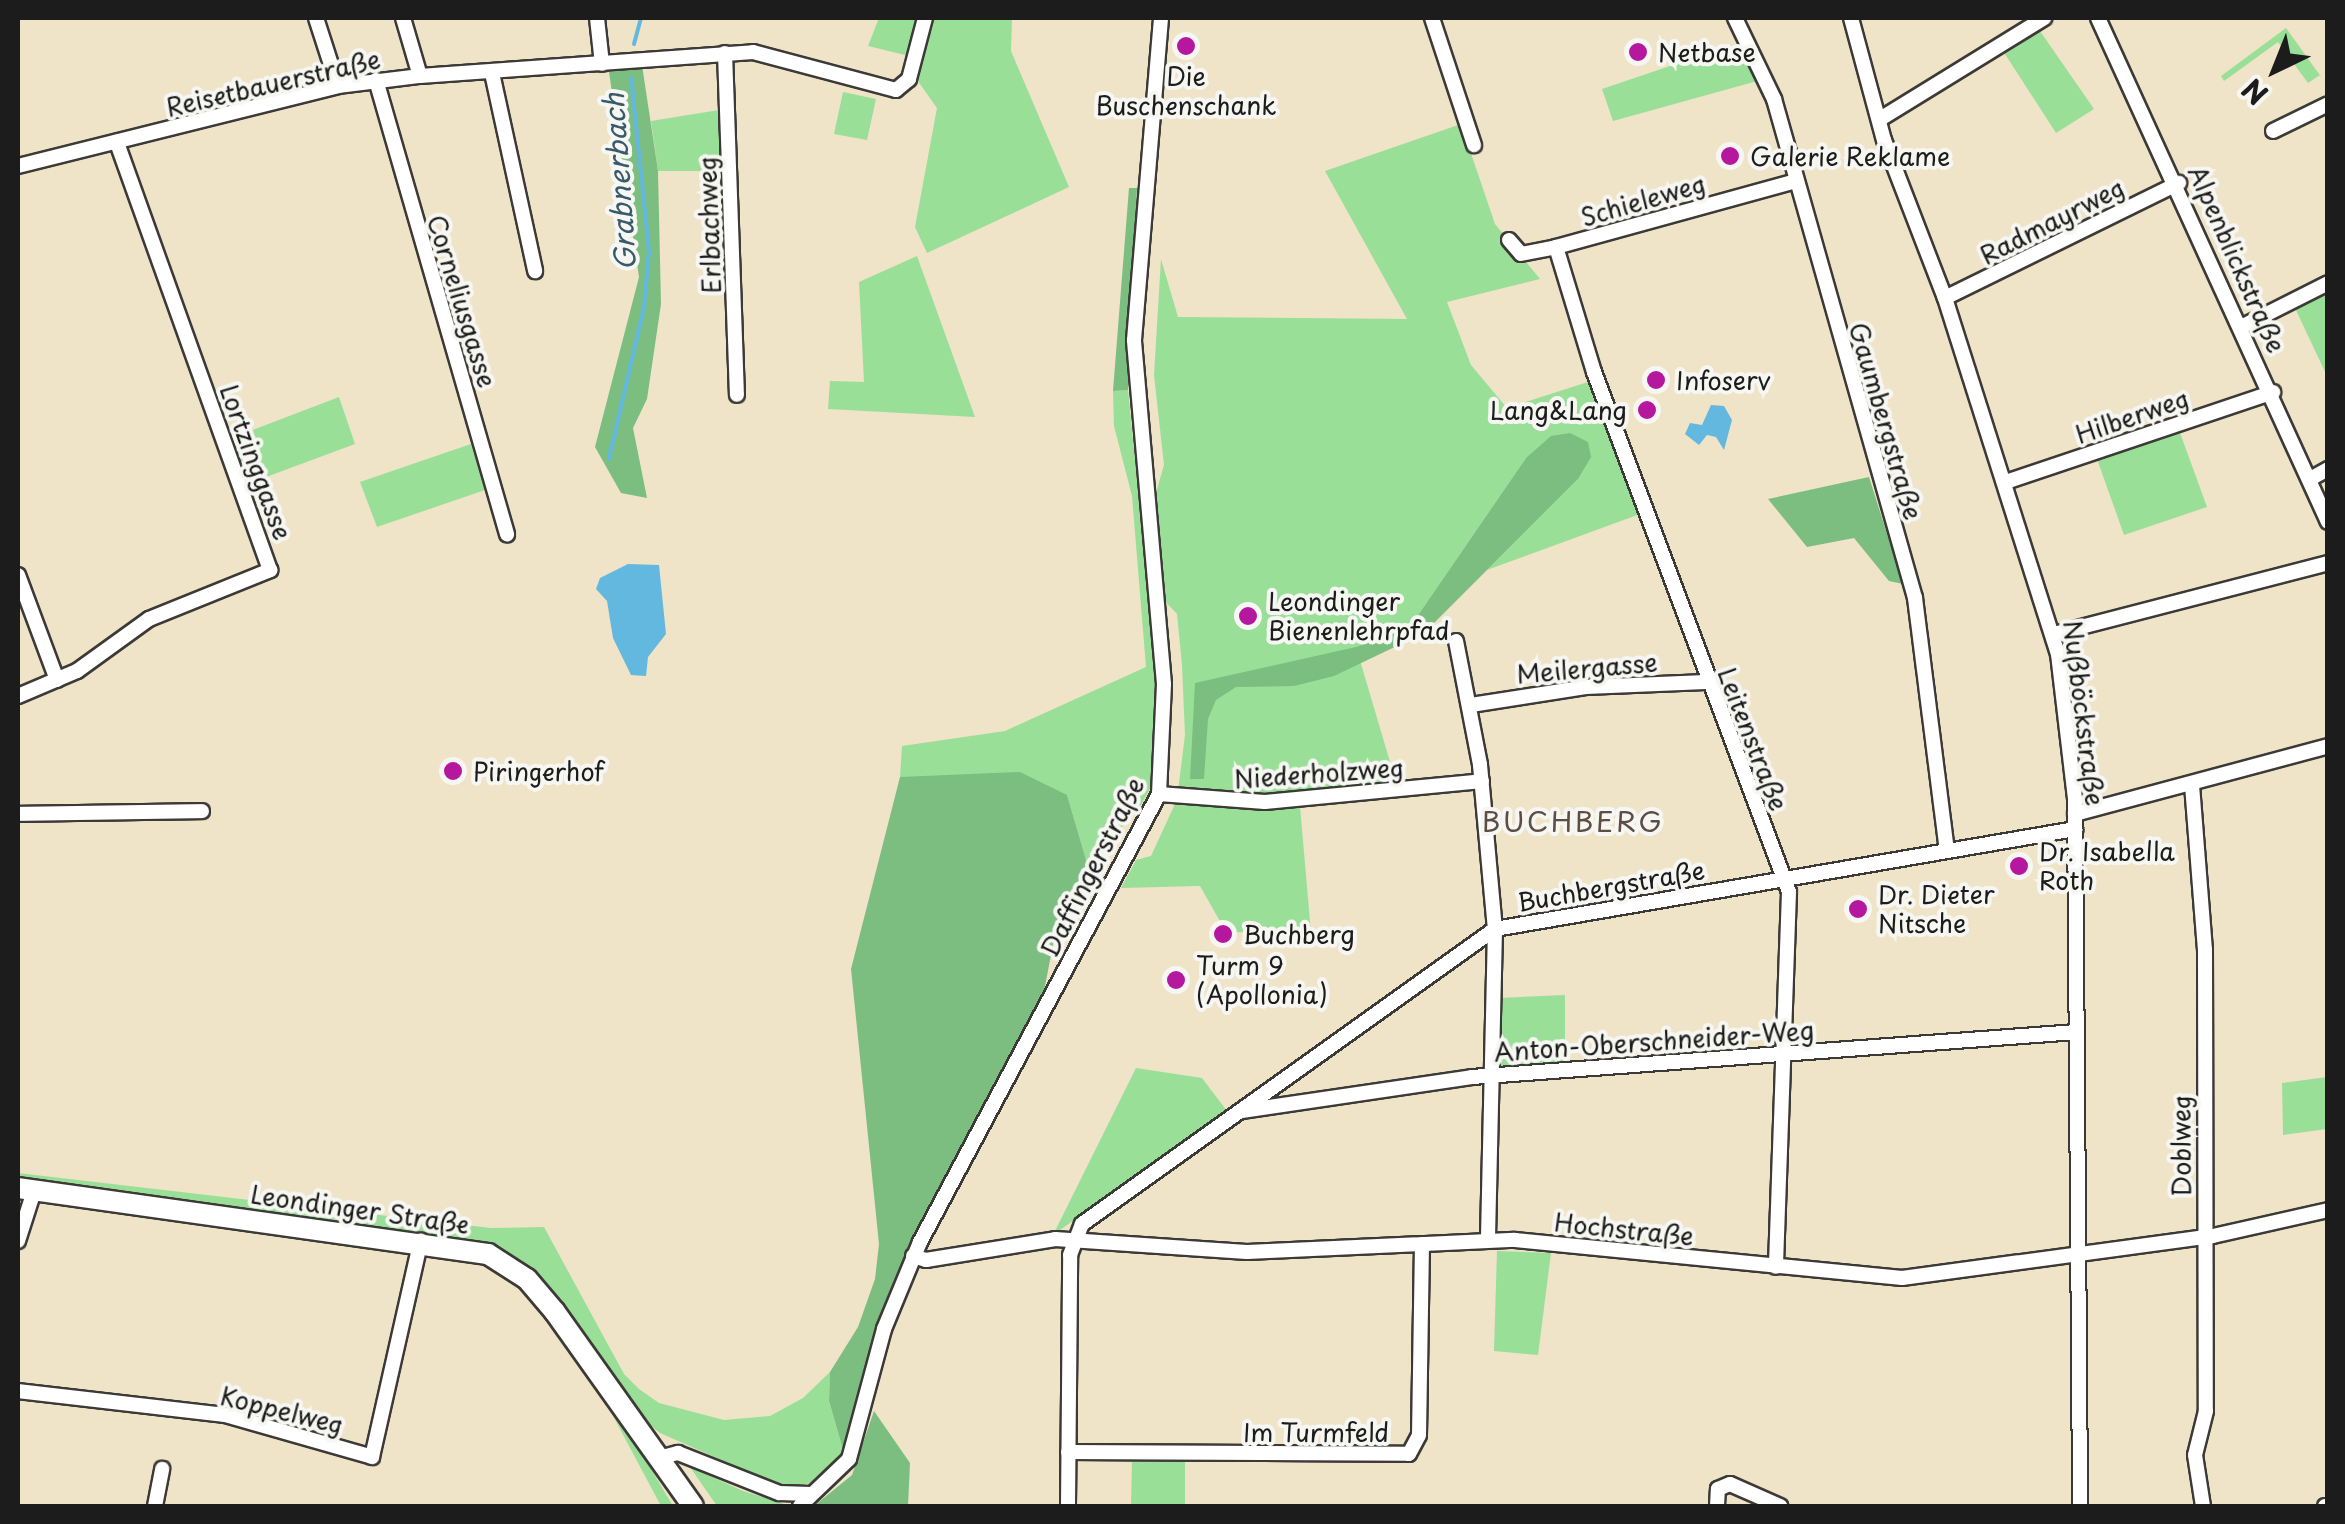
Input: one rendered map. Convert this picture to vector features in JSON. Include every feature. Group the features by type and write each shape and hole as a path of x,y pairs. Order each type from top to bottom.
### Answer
{"street":[{"path":"316,18 338,86"},
{"path":"403,18 420,76"},
{"path":"597,18 602,64 725,53 769,54 864,87 896,90 908,83 926,18"},
{"name":"Daffingerstraße","path":"800,1506 849,1459 884,1330 913,1256 1159,794 1164,684 1134,340 1161,18"},
{"path":"1432,18 1474,145"},
{"name":"Gaumbergstraße","path":"1735,18 1774,98 1915,598 1946,850"},
{"name":"Nußböckstraße","path":"1851,18 1880,119 1945,298 2054,634 2075,822 2080,1506"},
{"path":"1880,119 2044,18"},
{"name":"Alpenblickstraße","path":"2098,18 2179,183 2328,522"},
{"name":"Erlbachweg","path":"725,53 738,395"},
{"name":"Reisetbauerstraße","path":"18,166 338,86 420,76 602,64"},
{"path":"492,72 535,271"},
{"name":"Corneliusgasse","path":"376,80 508,534"},
{"path":"2273,132 2328,104"},
{"name":"Lortzinggasse","path":"57,680 149,619 270,570 116,142"},
{"name":"Schieleweg","path":"1509,240 1521,254 1556,247 1795,181"},
{"name":"Radmayrweg","path":"1945,298 2179,183"},
{"name":"Leitenstraße","path":"1556,247 1594,372 1706,682 1789,892 1776,1267"},
{"path":"2243,326 2328,283"},
{"name":"Hilberweg","path":"2006,482 2273,392"},
{"path":"2310,479 2328,469"},
{"path":"2054,634 2328,562"},
{"path":"18,575 57,680 18,696"},
{"path":"1456,641 1482,780 1495,928 1488,1240"},
{"name":"Meilergasse","path":"1471,705 1586,687 1706,682"},
{"name":"Buchbergstraße","path":"1076,1240 1082,1224 1495,928 1946,850 2075,822 2328,746"},
{"name":"Niederholzweg","path":"1159,794 1265,802 1482,780"},
{"name":"Doblweg","path":"2192,785 2205,950 2206,1411 2196,1454 2203,1506"},
{"path":"18,814 202,810"},
{"name":"Anton-Oberschneider-Weg","path":"1238,1112 1491,1075 2076,1032"},
{"path":"18,1241 26,1189"},
{"name":"Leondinger Straße","path":"26,1189 422,1240 488,1254 527,1279 692,1506"},
{"name":"Hochstraße","path":"913,1256 926,1260 1076,1240 1247,1252 1488,1240 1902,1278 2203,1237 2328,1210"},
{"name":"Koppelweg","path":"18,1391 225,1416 372,1457 422,1240"},
{"path":"1068,1506 1070,1255 1076,1240"},
{"name":"Im Turmfeld","path":"1068,1452 1409,1454 1419,1436 1422,1244"},
{"path":"660,1458 678,1454 779,1493 811,1494"},
{"path":"156,1506 162,1469"},
{"path":"1717,1506 1718,1490 1730,1484 1780,1506"}],"green space":[{"path":"879,18 919,18 909,56 868,46"},
{"path":"930,18 1012,18 1011,51 1069,187 927,253 915,227 937,108 915,77"},
{"path":"2286,28 2320,75 2308,83 2278,42 2224,81 2221,76"},
{"path":"2040,31 2094,109 2056,133 2005,54"},
{"path":"1741,42 1761,80 1613,121 1602,89"},
{"path":"642,65 658,171 661,304 647,399 633,428 647,498 621,493 595,447 639,277 609,72"},
{"path":"843,92 876,99 867,140 834,134"},
{"path":"719,110 723,171 658,171 651,121"},
{"path":"1461,124 1495,224 1540,279 1447,302 1471,365 1507,408 1591,381 1640,514 1487,570 1578,479 1526,458 1412,624 1356,647 1396,782 1263,798 1178,791 1185,735 1182,665 1177,614 1164,600 1153,503 1164,465 1154,375 1161,259 1178,317 1407,319 1325,171"},
{"path":"1129,188 1137,188 1128,390 1113,391"},
{"path":"917,256 975,417 828,409 830,381 864,382 859,282"},
{"path":"2327,291 2327,376 2295,308"},
{"path":"1128,390 1159,696 1155,780 1137,812 1087,863 1067,795 900,777 902,746 1005,731 1146,667 1132,496 1114,426 1113,391"},
{"path":"339,397 355,444 250,483 235,446 239,436 232,438"},
{"path":"2179,430 2207,507 2124,535 2097,459"},
{"path":"1570,433 1588,442 1591,457 1578,479 1424,633 1334,676 1294,686 1236,687 1216,700 1208,719 1204,779 1190,779 1195,683 1356,647 1412,624 1526,458 1551,436"},
{"path":"471,444 485,490 377,527 360,482"},
{"path":"1869,477 1903,584 1889,581 1854,538 1807,547 1768,499"},
{"path":"1020,772 1067,795 1087,863 1056,930 1043,996 898,1271 844,1453 829,1401 830,1372 858,1327 875,1279 879,1244 851,969 900,777"},
{"path":"1175,804 1300,806 1311,933 1226,932 1200,886 1121,888 1136,860 1151,856"},
{"path":"1565,995 1565,1064 1504,1070 1495,1062 1499,998"},
{"path":"1136,1068 1202,1078 1227,1111 1053,1235"},
{"path":"2327,1077 2327,1129 2283,1135 2282,1083"},
{"path":"18,1173 491,1228 544,1227 624,1374 639,1389 659,1403 724,1420 770,1416 803,1398 830,1372 829,1401 844,1453 821,1482 783,1487 660,1433 638,1415 538,1278 485,1244 18,1181"},
{"path":"1497,1251 1551,1253 1538,1355 1494,1351"},
{"path":"874,1411 910,1463 908,1506 814,1506 852,1475"},
{"path":"612,1414 648,1464 673,1506 661,1506"},
{"path":"1132,1462 1185,1462 1185,1506 1131,1506"},
{"path":"690,1467 743,1491 791,1506 717,1506"}],"water":[{"path":"1711,405 1724,406 1732,420 1724,450 1716,437 1707,435 1699,445 1685,434 1690,423 1702,425"},
{"path":"628,564 659,565 666,634 648,657 646,676 631,675 613,638 607,601 596,589 600,578"}],"waterway":[{"name":"Grabnerbach","path":"634,44 641,18"},
{"name":"Grabnerbach","path":"609,459 644,307 649,251 631,78"}],"place":[{"name":"Die Buschenschank","path":"1186,46"},
{"name":"Netbase","path":"1638,52"},
{"name":"Galerie Reklame","path":"1730,156"},
{"name":"Infoserv","path":"1656,380"},
{"name":"Lang&Lang","path":"1647,410"},
{"name":"Leondinger Bienenlehrpfad","path":"1248,616"},
{"name":"Piringerhof","path":"453,771"},
{"name":"Dr. Isabella Roth","path":"2019,866"},
{"name":"Dr. Dieter Nitsche","path":"1858,909"},
{"name":"Buchberg","path":"1223,934"},
{"name":"Turm 9 (Apollonia)","path":"1176,980"}],"district":[{"name":"BUCHBERG","path":"1573,821"}]}
